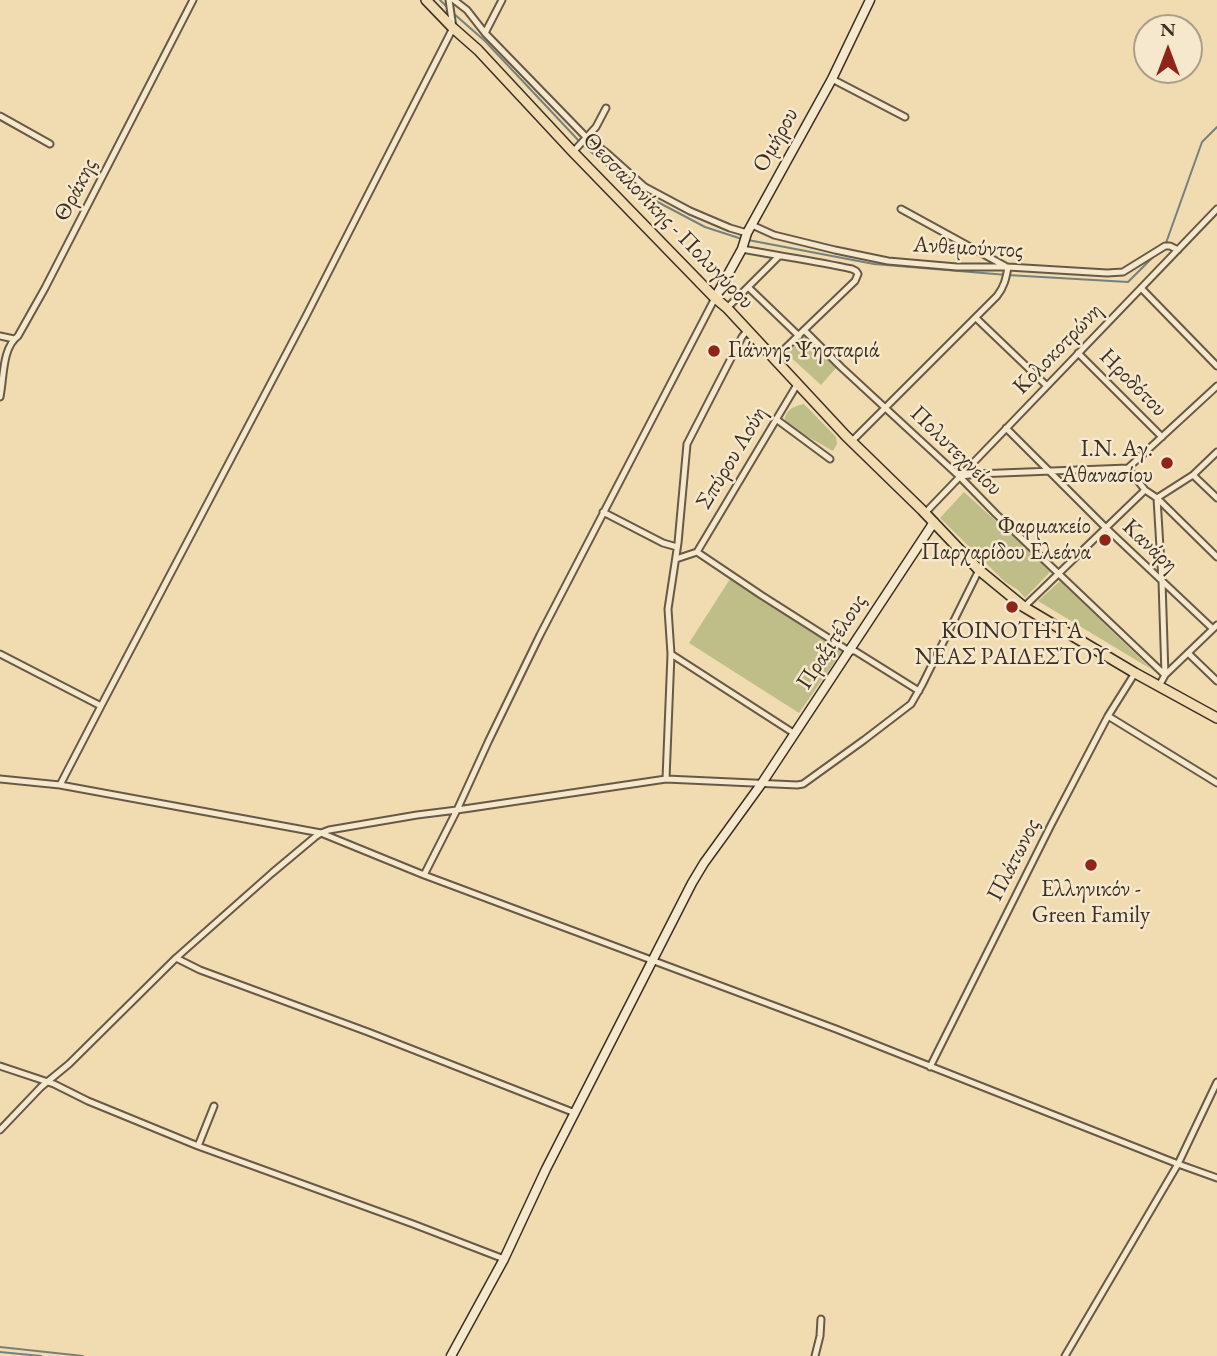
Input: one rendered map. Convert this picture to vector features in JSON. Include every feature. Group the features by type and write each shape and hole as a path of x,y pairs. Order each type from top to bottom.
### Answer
{"main road":[{"name":"Θεσσαλονίκης - Πολυγύρου","path":"426,0 478,50 573,152 727,308 851,442 925,513 979,570 1024,607 1217,718"}],"street":[{"name":"Θράκης","path":"0,397 7,352 13,339 18,335 44,288 193,0"},
{"path":"60,785 305,318 453,28 451,0"},
{"name":"Ανθεμούντος","path":"451,0 467,10 485,33 587,138 645,187 730,228 750,229 888,261 957,267 1008,267 1082,273 1123,272 1165,246 1178,250"},
{"path":"485,33 502,0"},
{"name":"Ομήρου","path":"715,298 832,79 870,0"},
{"path":"832,79 905,117"},
{"path":"573,152 596,127 606,108"},
{"path":"0,116 50,144"},
{"path":"851,442 1003,289 1008,267 901,209"},
{"name":"Κολοκοτρώνη","path":"925,513 1217,209"},
{"path":"1210,216 1217,223"},
{"path":"742,249 852,269 858,274 855,281 774,359"},
{"path":"727,308 779,256"},
{"path":"748,287 799,336"},
{"path":"1141,288 1217,366"},
{"path":"424,875 517,682 715,298"},
{"path":"976,318 1046,386"},
{"name":"Πολυτεχνείου","path":"804,330 1165,675"},
{"path":"666,779 671,654 668,609 676,559 687,444 747,331"},
{"path":"0,336 13,339"},
{"name":"Ηροδότου","path":"1078,353 1163,438"},
{"name":"Σπύρου Λούη","path":"697,552 797,383"},
{"path":"960,477 976,474 1128,468 1217,386"},
{"path":"776,419 830,459"},
{"name":"Κανάρη","path":"1006,428 1105,527 1215,627"},
{"path":"1157,498 1193,475 1217,452"},
{"path":"1128,468 1145,491 1157,498 1217,557"},
{"path":"1193,475 1217,498"},
{"path":"1024,607 1145,491"},
{"path":"1157,498 1165,675"},
{"path":"603,512 663,543 677,547"},
{"name":"Πραξιτέλους","path":"451,1356 504,1259 651,960 692,883 795,734 934,522"},
{"path":"676,559 697,552 761,596 919,691"},
{"path":"0,1130 176,958 321,833 416,815 666,779 803,784 911,704 979,570"},
{"path":"1159,686 1165,675 1215,627"},
{"path":"0,654 101,706"},
{"path":"671,654 795,734"},
{"path":"1189,654 1217,681"},
{"name":"Πλάτωνος","path":"930,1067 1051,825 1108,716 1135,673"},
{"path":"1108,716 1217,783"},
{"path":"0,779 60,785 321,833 424,875 836,1029 1217,1178"},
{"path":"176,958 200,970 575,1113"},
{"path":"0,1066 48,1082 198,1146 504,1259"},
{"path":"1065,1356 1178,1164 1217,1082"},
{"path":"198,1146 214,1106"},
{"path":"814,1356 820,1336 821,1319"}],"shaded area":[{"path":"802,334 836,368 821,385 786,353"},
{"path":"804,404 836,437 837,444 833,451 785,424 790,410"},
{"path":"964,492 1051,571 1025,598 940,518"},
{"path":"730,579 843,650 799,713 689,643"},
{"path":"1060,581 1146,664 1151,669 1038,601"}],"waterway":[{"path":"440,0 447,7"},
{"path":"453,13 485,41 579,141"},
{"path":"1166,243 1202,142 1217,127"},
{"path":"583,145 635,190 705,227 742,239"},
{"path":"748,240 874,264 1128,282 1155,255"},
{"path":"0,1347 83,1356"},
{"path":"0,1352 41,1356"}],"place":[{"name":"Γιάννης Ψησταριά","path":"714,351"},
{"name":"Ι.Ν. Αγ. Αθανασίου","path":"1167,463"},
{"name":"Φαρμακείο Παρχαρίδου Ελεάνα","path":"1105,540"},
{"name":"ΚΟΙΝΟΤΗΤΑ ΝΕΑΣ ΡΑΙΔΕΣΤΟΥ","path":"1012,607"},
{"name":"Ελληνικόν - Green Family","path":"1091,865"}]}
